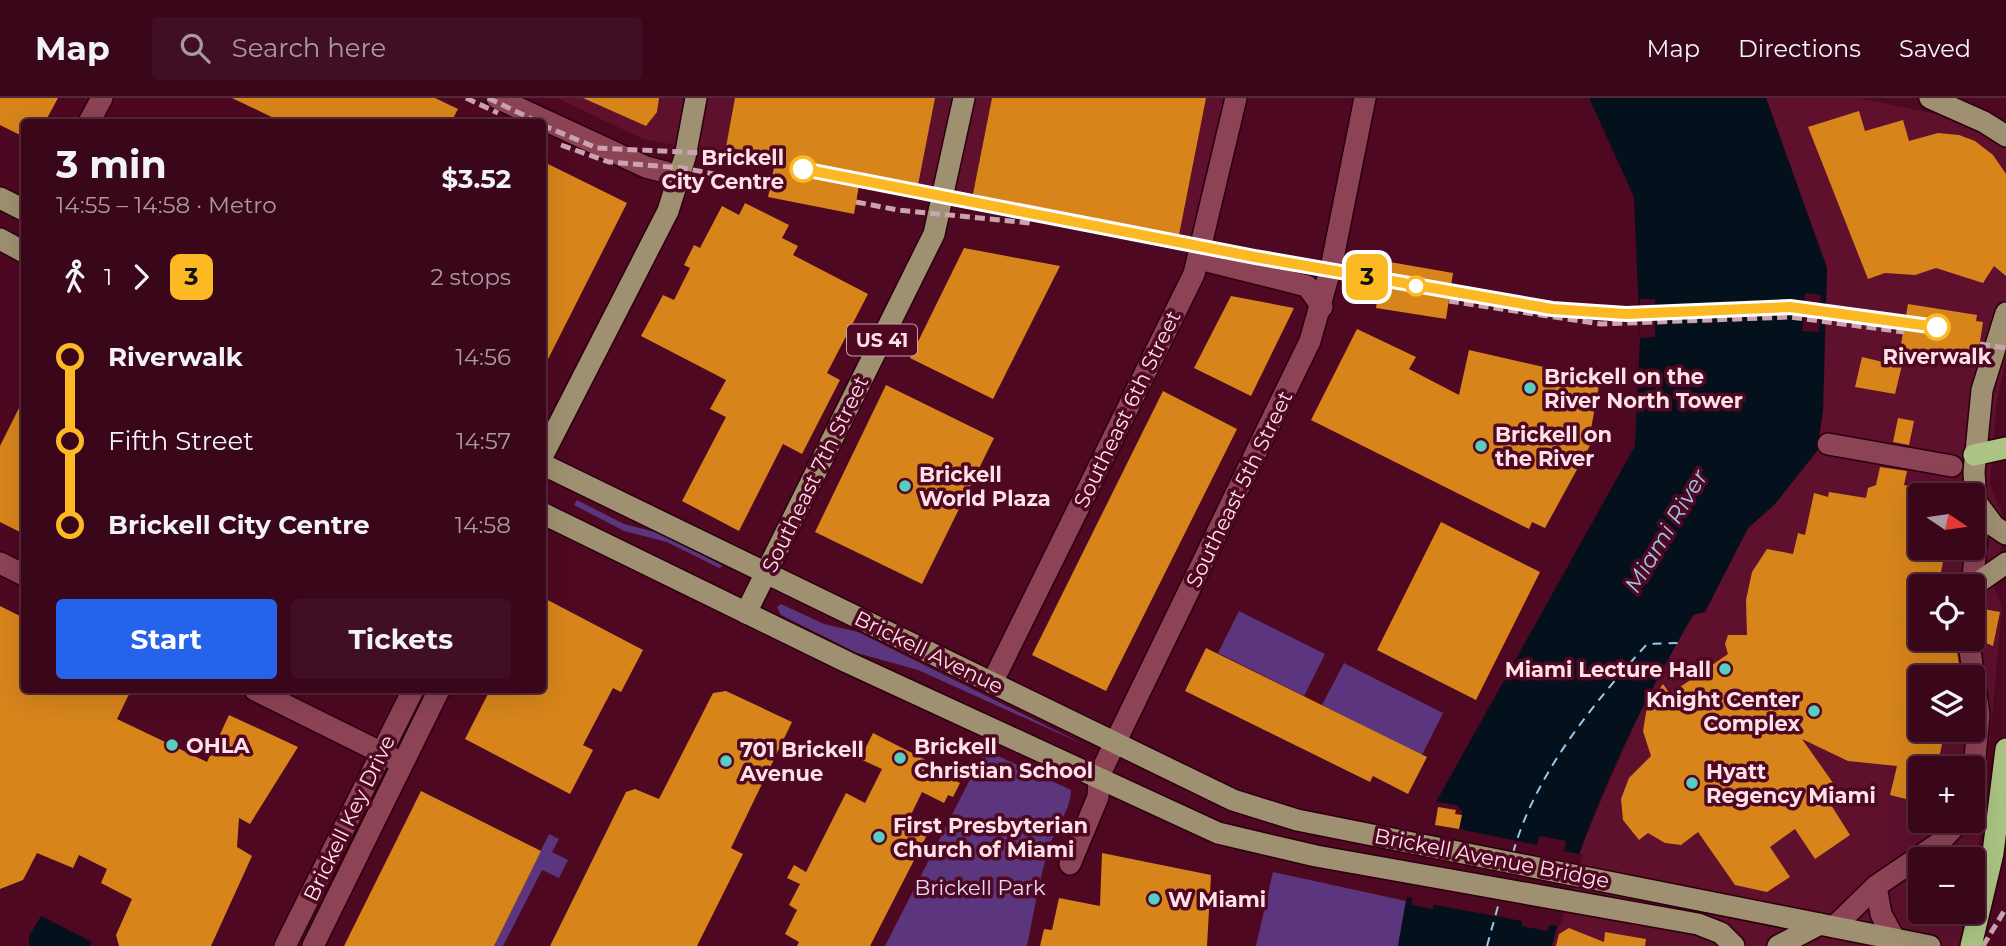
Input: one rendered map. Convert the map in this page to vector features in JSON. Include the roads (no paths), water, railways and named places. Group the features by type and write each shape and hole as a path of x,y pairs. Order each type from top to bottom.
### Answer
{"highway":[{"path":"1974,455 2006,448"},
{"path":"1972,946 1993,853 2006,749"}],"main road":[{"path":"546,449 668,211 680,176 696,98"},
{"name":"Southeast 7th Street","path":"746,613 934,234 964,98"},
{"path":"1942,99 2006,116"},
{"path":"1942,99 2006,136"},
{"path":"0,198 21,209"},
{"path":"0,239 21,250"},
{"path":"1975,483 1974,455 1985,377 2006,313"},
{"name":"Brickell Avenue","path":"546,466 1233,800 1322,825"},
{"path":"1985,514 1994,526 2006,534"},
{"name":"Brickell Avenue","path":"546,515 847,662 1218,833 1316,856"},
{"path":"1985,578 2006,563"},
{"name":"Brickell Avenue Bridge","path":"1322,825 1930,946"},
{"name":"Brickell Avenue Bridge","path":"1316,856 1657,916 1715,929 1734,946"},
{"path":"1777,946 1827,925"}],"street":[{"path":"91,119 102,98"},
{"path":"497,98 542,119"},
{"name":"Southeast 6th Street","path":"992,683 1199,259 1233,98"},
{"name":"Southeast 5th Street","path":"1070,863 1098,797 1099,776 1114,743 1300,367 1322,307 1365,98"},
{"path":"546,121 646,167 680,176"},
{"path":"1199,259 1307,286 1322,307"},
{"path":"1828,443 1952,466"},
{"path":"0,563 21,574"},
{"path":"1969,651 1979,715 1975,756"},
{"path":"261,693 402,763"},
{"name":"Brickell Key Drive","path":"285,946 411,693"},
{"name":"Brickell Key Drive","path":"313,946 437,693"},
{"path":"1827,925 1876,886 1938,844 1949,833"},
{"path":"1876,886 1881,914 1895,940"}],"water":[{"name":"Miami River","path":"1589,98 1766,98 1827,268 1823,410 1817,451 1775,504 1748,528 1705,612 1693,615 1671,654 1629,735 1593,817 1577,860 1552,946 1398,946 1406,901 1432,825 1436,802 1635,446 1640,338 1634,197"},
{"path":"41,916 92,942 90,946 29,946 29,936"}],"railway":[{"path":"466,98 498,113"},
{"path":"488,98 532,119"},
{"path":"546,127 597,148 725,154 775,163"},
{"path":"561,145 609,162 683,168 770,185"},
{"path":"843,177 1381,280"},
{"path":"856,202 898,210 1030,223"},
{"path":"1449,301 1601,324 1790,317 1904,332"},
{"path":"1980,344 2006,348"},
{"path":"1983,946 2006,908"}],"metro line":[{"name":"3","path":"803,169 1255,257 1578,313 1626,314 1790,307 1937,327"}],"place":[{"name":"Brickell City Centre","path":"803,169"},
{"name":"Riverwalk","path":"1937,327"},
{"name":"Brickell on the River North Tower","path":"1530,388"},
{"name":"Brickell on the River","path":"1481,446"},
{"name":"Brickell World Plaza","path":"905,486"},
{"name":"Miami Lecture Hall","path":"1725,669"},
{"name":"Knight Center Complex","path":"1814,711"},
{"name":"OHLA","path":"172,745"},
{"name":"Brickell Christian School","path":"900,758"},
{"name":"701 Brickell Avenue","path":"726,761"},
{"name":"Hyatt Regency Miami","path":"1692,783"},
{"name":"First Presbyterian Church of Miami","path":"879,837"},
{"name":"W Miami","path":"1154,899"}],"park label":[{"name":"Brickell Park","path":"980,887"}]}
